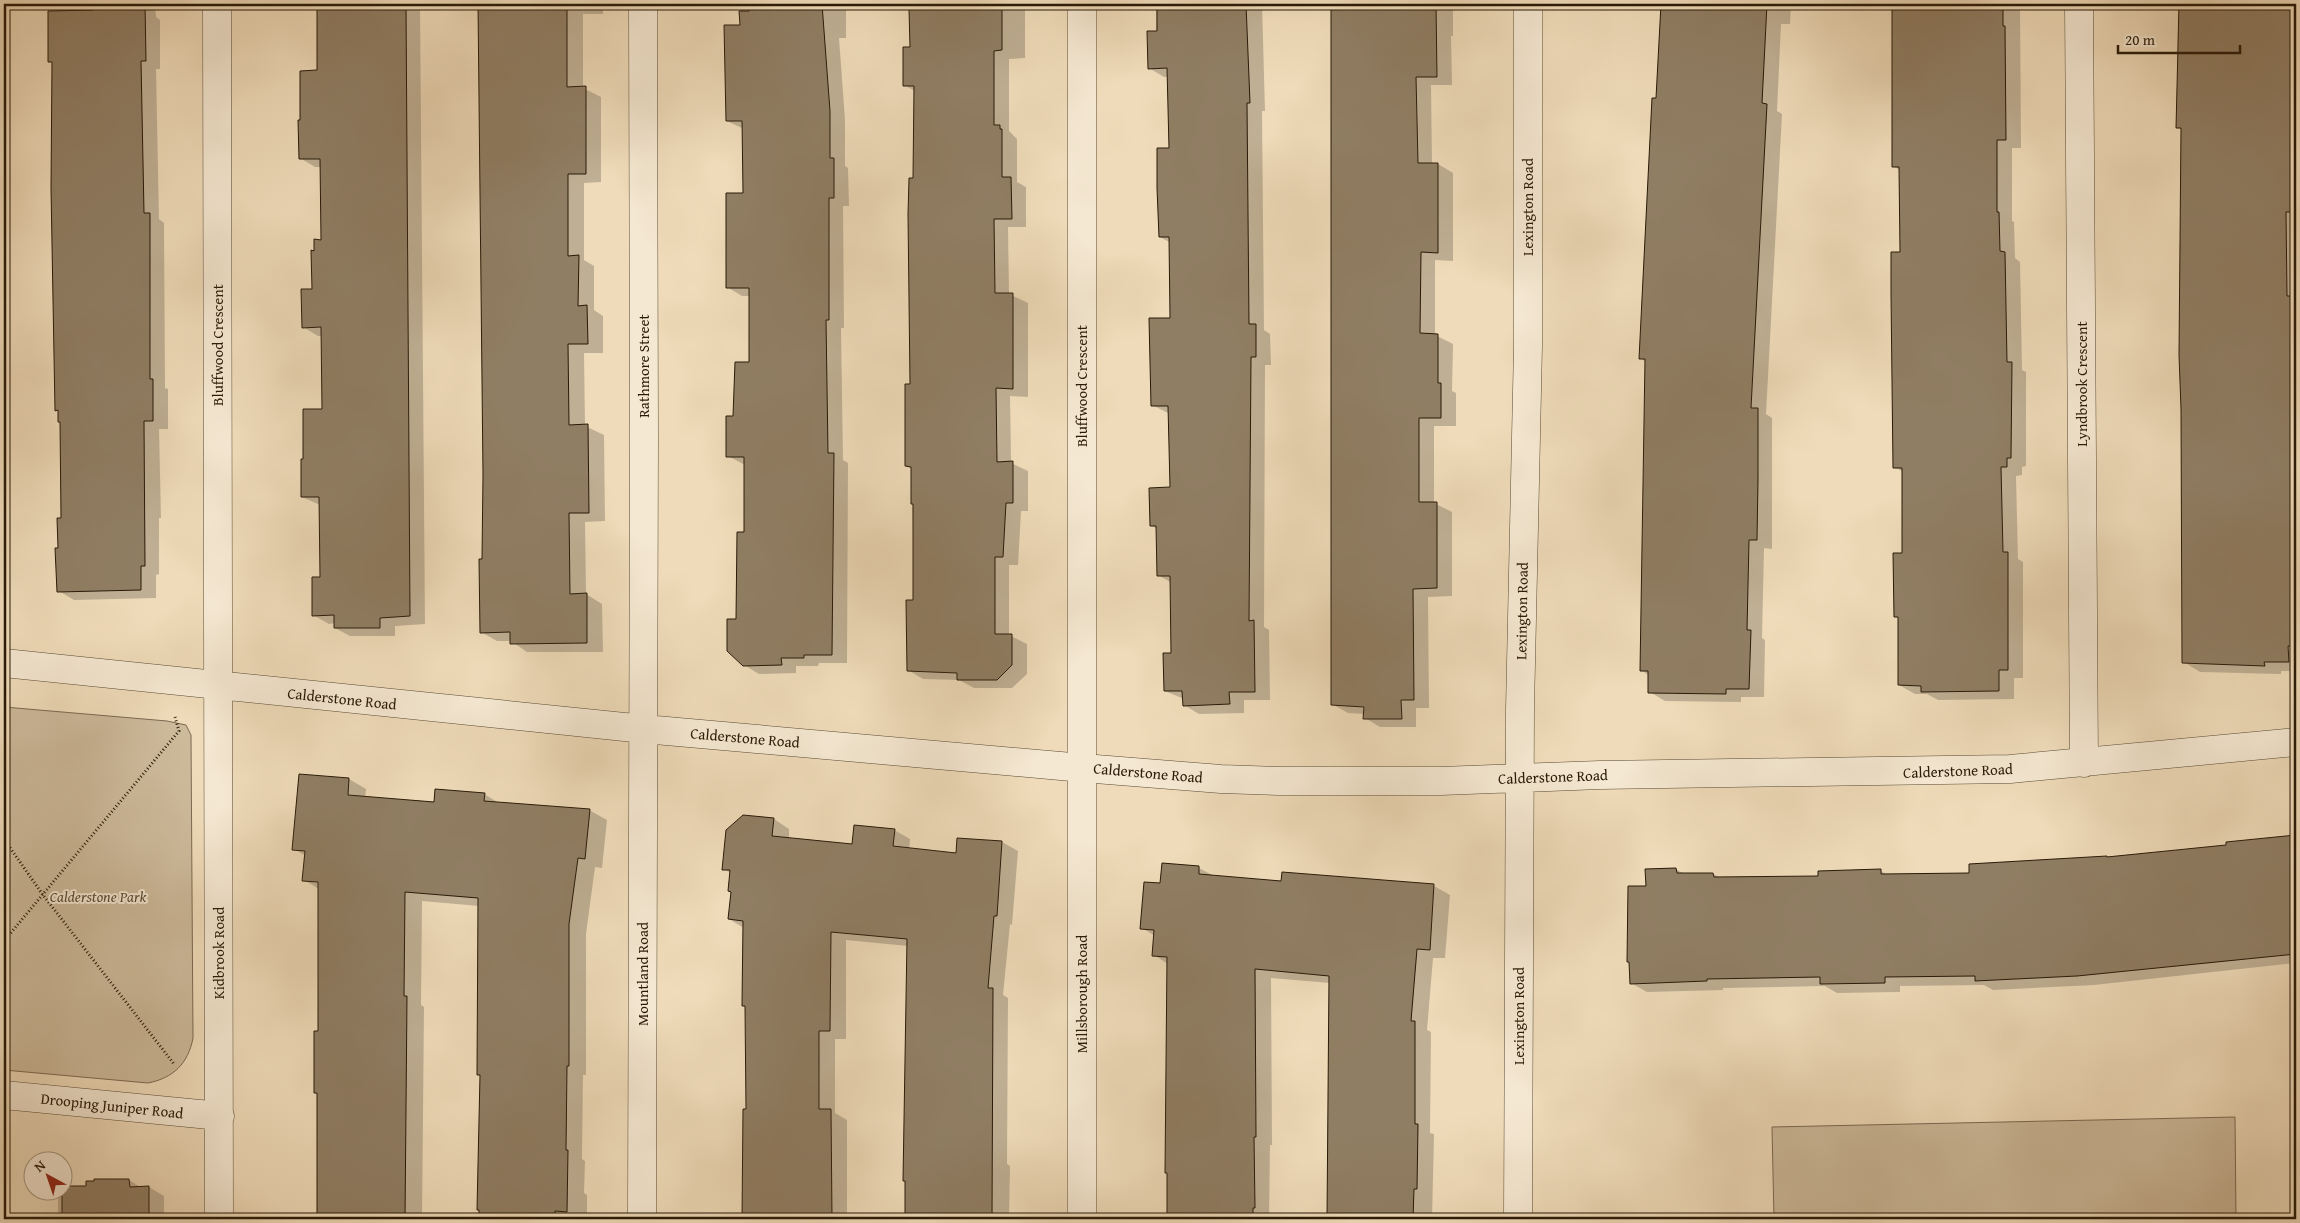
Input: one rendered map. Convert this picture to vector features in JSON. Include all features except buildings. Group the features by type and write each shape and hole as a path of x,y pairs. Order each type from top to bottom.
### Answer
{"street":[{"name":"Bluffwood Crescent","path":"217,4 219,686"},
{"name":"Rathmore Street","path":"642,4 644,729"},
{"name":"Bluffwood Crescent","path":"1082,4 1082,768"},
{"name":"Lexington Road","path":"1518,1219 1520,778 1528,346 1528,4"},
{"name":"Lyndbrook Crescent","path":"2079,4 2084,764"},
{"name":"Calderstone Road","path":"4,663 644,729 1082,768 1279,782 1441,782 1620,775 1898,773 2010,769 2084,764 2296,742"},
{"name":"Kidbrook Road","path":"219,686 219,1219"},
{"name":"Mountland Road","path":"642,1219 644,729"},
{"name":"Millsborough Road","path":"1082,768 1082,1219"},
{"name":"Drooping Juniper Road","path":"4,1095 220,1116"}],"path":[{"path":"4,941 179,731 175,717"},
{"path":"4,839 43,895 174,1064"}],"green space":[{"name":"Calderstone Park","path":"4,707 167,721 186,725 191,735 193,1038 191,1047 183,1062 165,1078 148,1083 4,1070"},
{"path":"2235,1117 2236,1219 1774,1219 1772,1127"}]}
